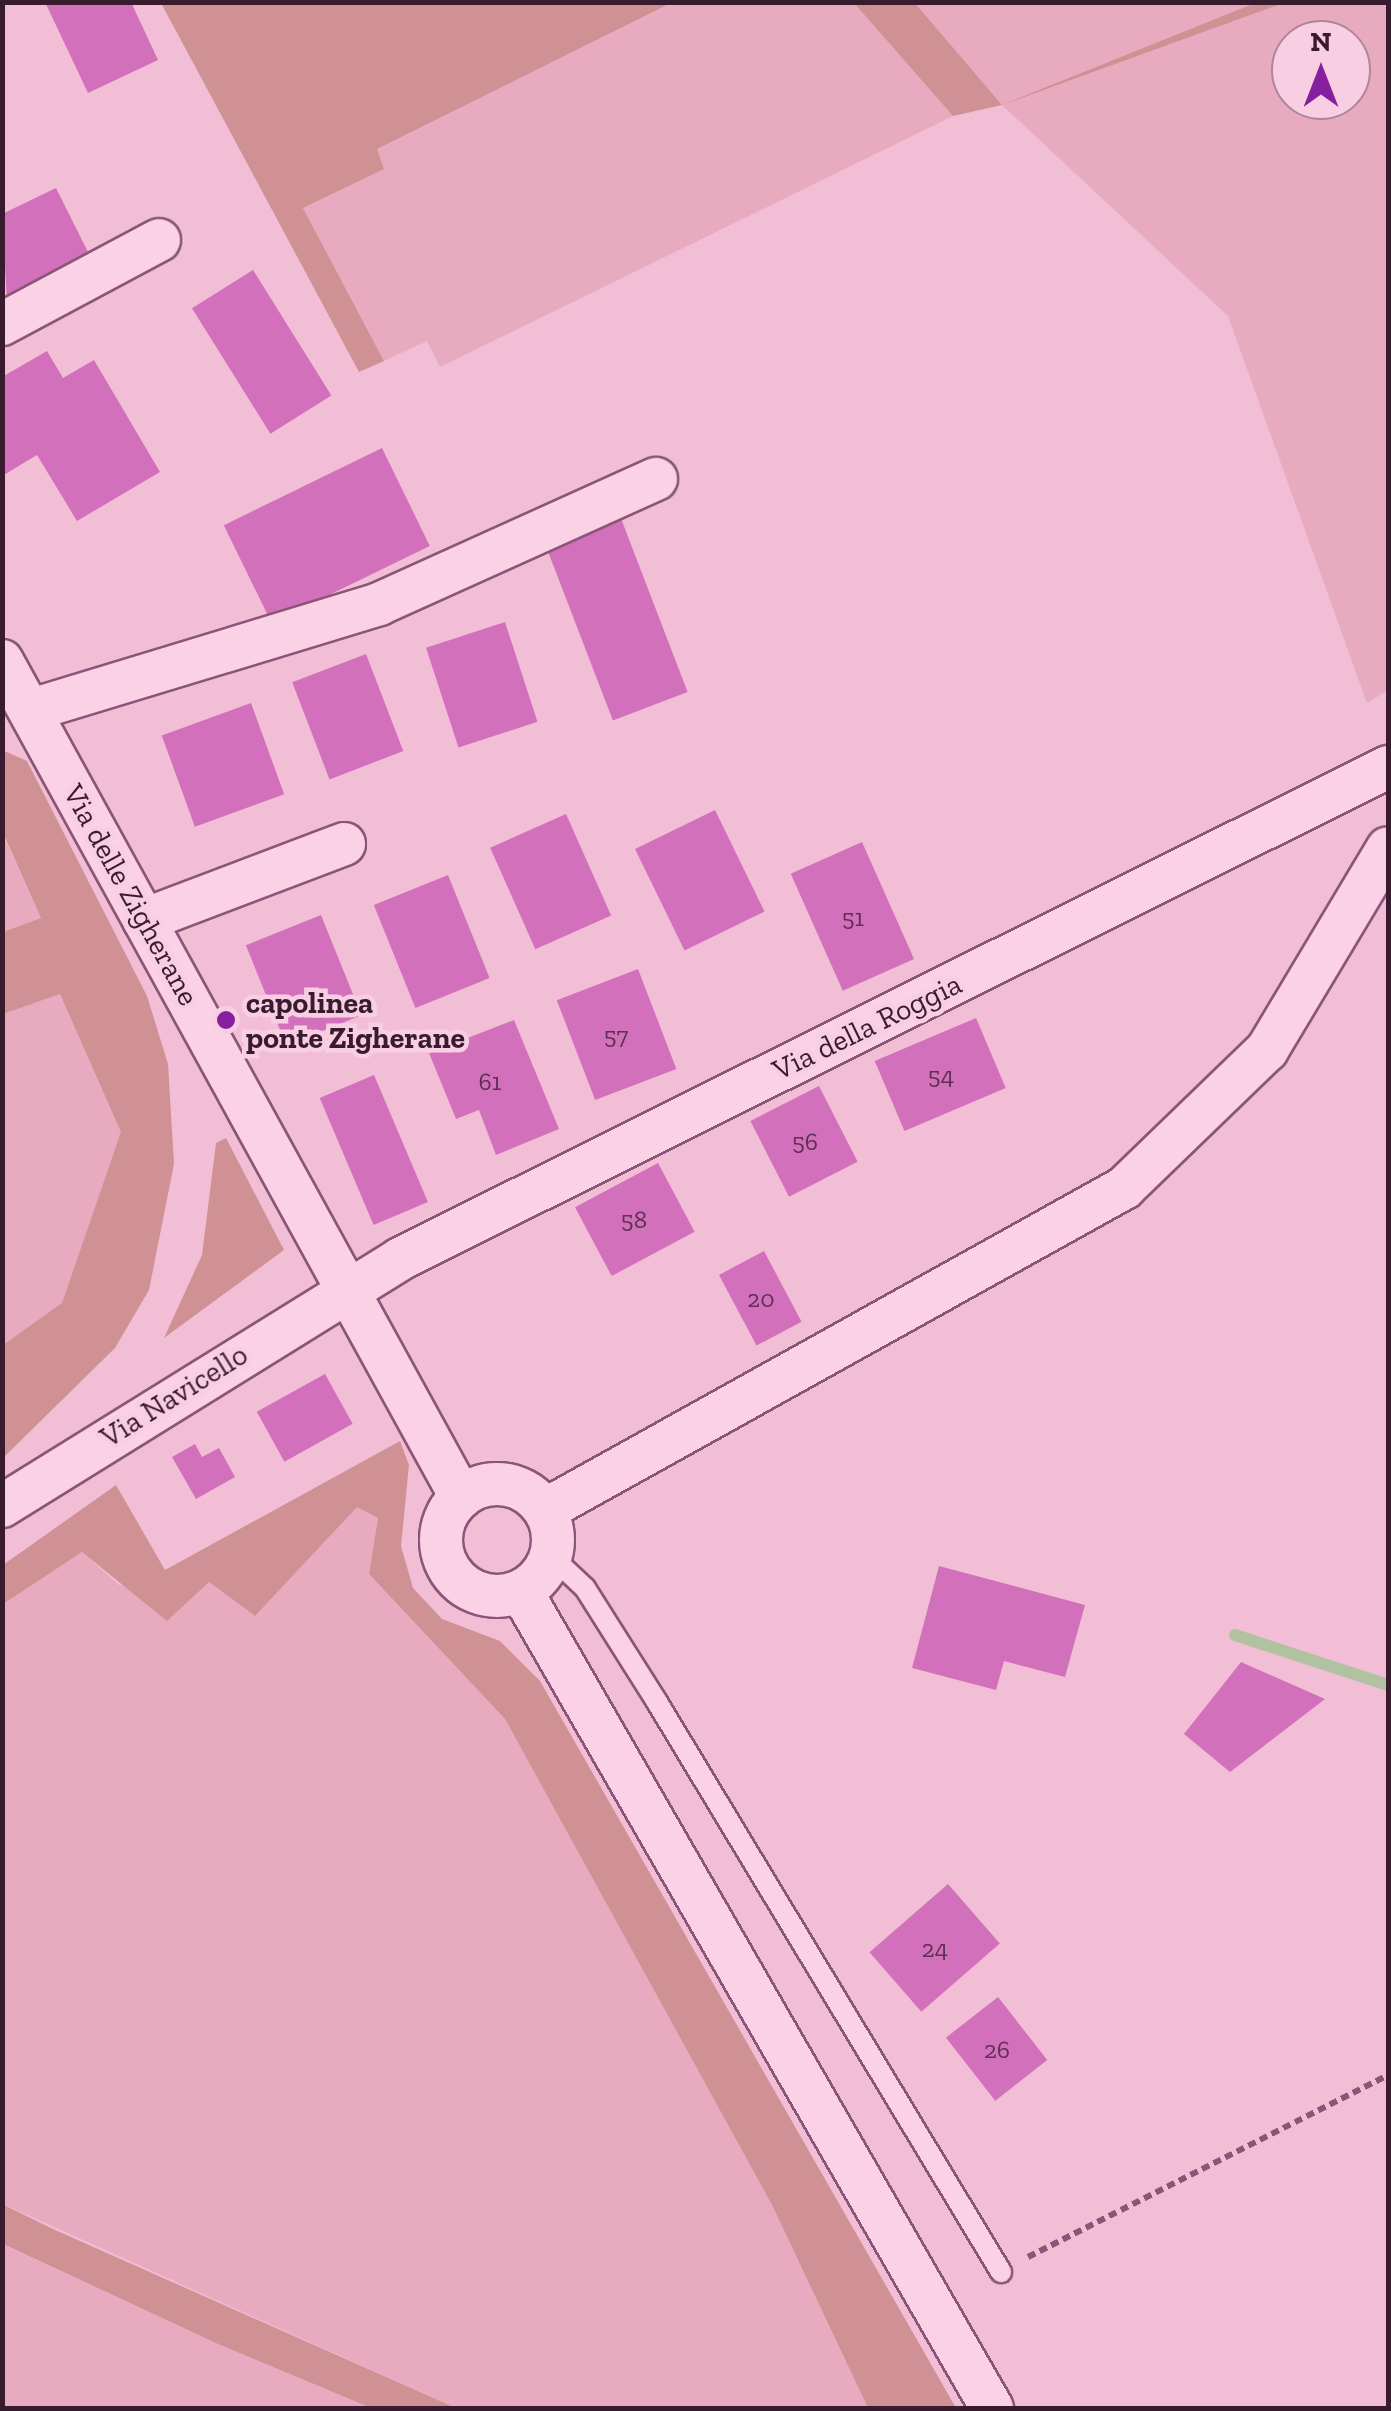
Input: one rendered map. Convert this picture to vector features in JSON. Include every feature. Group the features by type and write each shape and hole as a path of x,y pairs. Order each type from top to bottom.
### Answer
{"street":[{"path":"2,324 159,240"},
{"path":"31,710 380,604 656,479"},
{"name":"Via delle Zigherane","path":"2,661 461,1497"},
{"name":"Via della Roggia","path":"346,1288 1388,768"},
{"path":"144,920 344,844"},
{"path":"545,1510 1124,1188 1267,1050 1388,848"},
{"name":"Via Navicello","path":"2,1506 346,1288"},
{"path":"515,1487 545,1510 551,1556 521,1591 486,1595 446,1562 442,1528 461,1497 515,1487"},
{"path":"521,1591 992,2408"}],"lane":[{"path":"551,1556 585,1588 657,1702 1001,2272"}],"path":[{"path":"1001,2272 1388,2076"}],"shaded area":[{"path":"161,3 671,3 377,149 384,169 303,208 384,361 359,372"},
{"path":"671,3 854,3 953,116 440,367 427,341 384,361 303,208 383,169 376,149"},
{"path":"854,3 915,3 1002,105 953,116"},
{"path":"915,3 1255,3 1041,91 1284,3 1388,3 1388,690 1367,703 1228,316 1002,105"},
{"path":"1255,3 1284,3 1002,105"},
{"path":"2,750 27,761 147,996 168,1064 174,1164 149,1290 115,1348 3,1458 3,1345 62,1303 121,1132 60,994 3,1014 3,932 41,918 3,833"},
{"path":"2,833 41,918 3,932 2,932"},
{"path":"60,994 122,1132 62,1304 3,1345 2,1014"},
{"path":"226,1138 284,1250 164,1338 202,1255 216,1143"},
{"path":"400,1441 409,1465 401,1546 413,1588 442,1619 500,1641 540,1681 956,2408 868,2408 772,2205 505,1719 369,1574 378,1518 357,1507 255,1616 209,1582 167,1621 82,1552 3,1604 3,1565 116,1485 165,1570"},
{"path":"357,1506 378,1518 369,1574 505,1719 772,2205 868,2408 456,2408 3,2204 2,1604 82,1552 119,1585 209,1582 255,1616"},
{"path":"2,2204 456,2408 371,2408 218,2344 3,2244"},
{"path":"2,2244 218,2344 371,2408 3,2408"}],"building":[{"path":"45,2 131,2 158,60 88,93"},
{"path":"56,188 92,260 7,301 2,214"},
{"path":"253,270 331,396 270,434 192,308"},
{"path":"47,351 63,378 94,360 160,472 77,521 37,455 2,476 2,377"},
{"path":"382,448 430,546 272,623 224,525"},
{"path":"617,508 688,692 613,721 542,537"},
{"path":"505,622 537,722 459,748 426,648"},
{"path":"366,654 403,751 330,779 292,682"},
{"path":"251,703 284,794 195,827 162,735"},
{"path":"715,810 765,912 685,951 635,849"},
{"path":"566,814 611,915 535,949 490,848"},
{"path":"862,842 914,959 843,991 791,874"},
{"path":"448,875 490,978 415,1008 374,905"},
{"path":"321,915 361,1015 286,1045 246,945"},
{"path":"638,969 676,1069 595,1100 557,1000"},
{"path":"976,1018 1006,1088 904,1131 875,1061"},
{"path":"514,1020 559,1129 496,1155 479,1110 456,1119 429,1053"},
{"path":"374,1075 428,1202 374,1225 320,1098"},
{"path":"819,1086 858,1162 789,1197 750,1121"},
{"path":"658,1163 695,1232 612,1276 575,1207"},
{"path":"764,1251 802,1322 757,1346 719,1275"},
{"path":"325,1374 353,1424 284,1462 257,1412"},
{"path":"195,1444 202,1457 219,1448 235,1477 196,1499 172,1457"},
{"path":"939,1566 1085,1605 1065,1677 1004,1661 996,1690 912,1668"},
{"path":"1241,1662 1325,1699 1230,1772 1184,1734"},
{"path":"948,1884 1000,1944 921,2012 870,1952"},
{"path":"998,1997 1047,2060 995,2101 946,2038"}],"waterway":[{"path":"1235,1635 1388,1685"}],"place":[{"name":"capolinea ponte Zigherane","path":"226,1020"}]}
